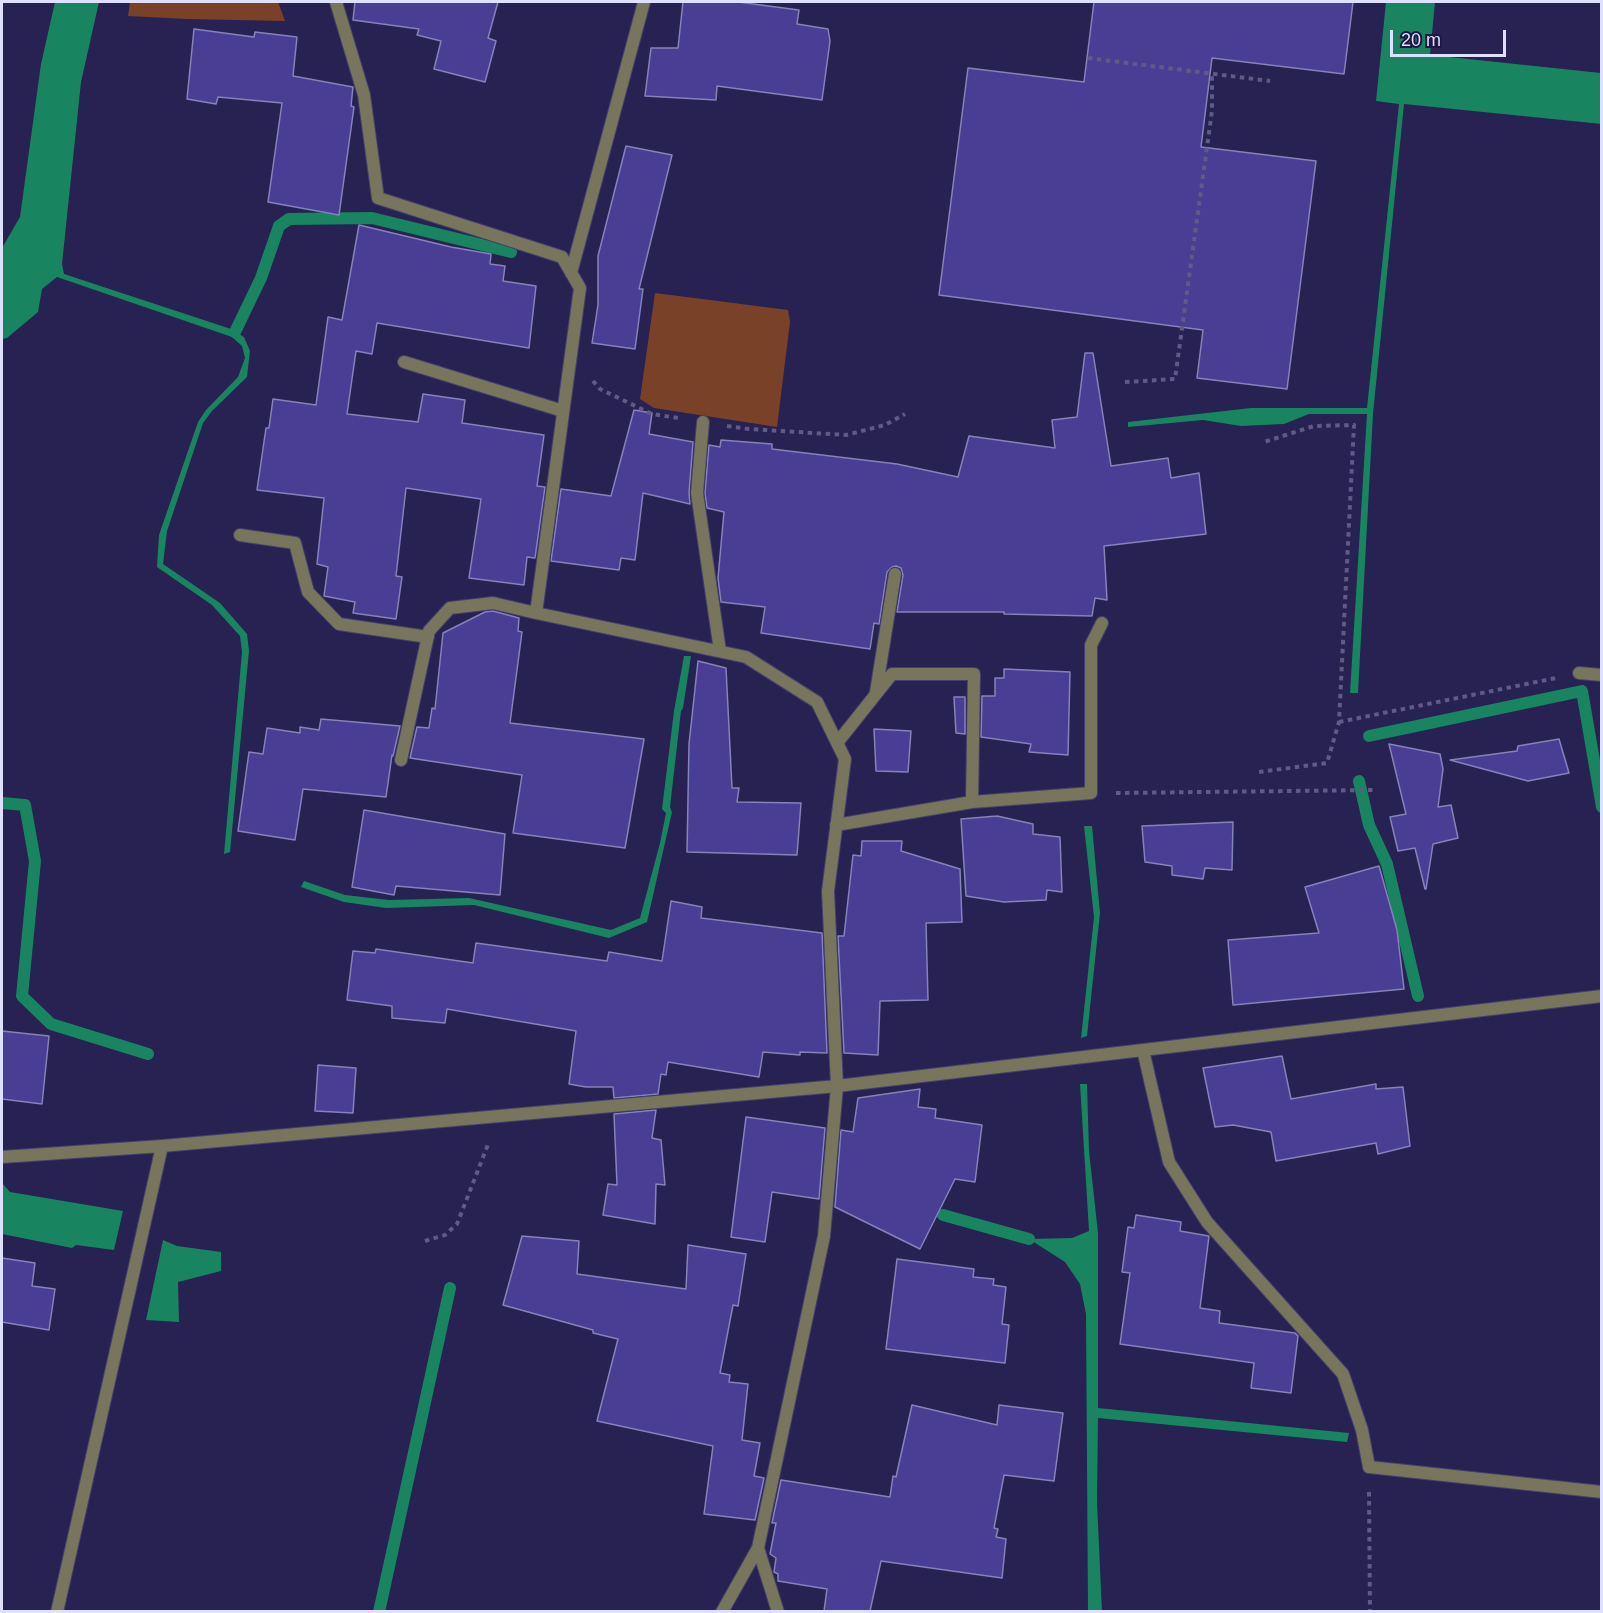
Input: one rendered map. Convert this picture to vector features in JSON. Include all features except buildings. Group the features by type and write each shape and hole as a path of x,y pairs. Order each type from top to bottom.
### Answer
{"street":[{"path":"336,2 364,95 378,198 562,257 579,288 536,613"},
{"path":"571,273 644,2"},
{"path":"404,362 563,411"},
{"path":"703,422 697,493 720,651"},
{"path":"240,535 295,543 309,592 339,624 428,637"},
{"path":"876,694 895,574"},
{"path":"401,760 429,631 450,608 493,603 746,657 817,702 845,759 828,891 837,1086 824,1236 758,1548 722,1611"},
{"path":"836,825 972,802 1091,793 1091,645 1102,623"},
{"path":"1579,673 1602,675"},
{"path":"837,743 892,674 974,674 972,802"},
{"path":"2,1157 162,1146 837,1086 1602,996"},
{"path":"1143,1050 1168,1162 1207,1222 1343,1374 1362,1430 1369,1467 1602,1492"},
{"path":"57,1611 162,1146"},
{"path":"758,1548 778,1611"}],"path":[{"path":"1088,58 1270,81"},
{"path":"1125,382 1174,379 1212,111 1212,74"},
{"path":"1259,772 1327,763 1339,722 1354,425 1314,426 1264,442"},
{"path":"1339,722 1579,673"},
{"path":"1091,793 1376,790"},
{"path":"425,1241 445,1234 457,1224 499,1116"},
{"path":"1369,1467 1370,1611"}],"shaded area":[{"path":"55,2 99,2 81,82 62,264 64,274 231,329 244,337 250,351 247,377 203,423 167,531 163,564 220,603 247,634 249,651 230,852 224,854 242,652 240,636 212,605 157,567 159,535 198,422 206,410 238,377 245,358 242,346 232,337 57,277 42,289 38,312 7,338 2,339 2,248 20,217 41,64"},
{"path":"130,2 278,2 285,21 128,16"},
{"path":"1386,2 1435,2 1430,55 1601,73 1602,124 1404,104 1373,414 1358,693 1350,693 1367,414 1309,414 1284,424 1241,426 1203,420 1128,427 1128,422 1251,408 1367,408 1399,104 1376,101"},
{"path":"655,293 788,310 790,322 777,427 654,408 640,399"},
{"path":"684,656 691,656 681,711 670,807 672,812 647,922 609,938 474,905 386,908 344,902 301,887 304,881 345,895 389,900 469,898 611,930 640,918 666,813 662,809 674,711"},
{"path":"1084,826 1092,826 1100,913 1087,1036 1081,1038 1094,917"},
{"path":"1080,1084 1087,1084 1089,1151 1098,1233 1098,1408 1349,1433 1347,1442 1098,1418 1097,1502 1102,1612 1088,1611 1086,1314 1080,1284 1065,1262 1029,1239 1072,1238 1089,1231"},
{"path":"2,1183 10,1192 123,1211 114,1250 76,1245 72,1248 2,1234"},
{"path":"163,1240 177,1246 221,1252 221,1271 178,1282 179,1322 146,1320"}],"waterway":[{"path":"235,332 261,278 279,226 289,219 372,218 511,252"},
{"path":"1369,736 1582,691 1602,807"},
{"path":"1359,781 1369,825 1387,864 1418,996"},
{"path":"2,803 25,805 35,861 22,996 51,1024 148,1054"},
{"path":"943,1215 1029,1239"},
{"path":"379,1612 450,1288"}]}
